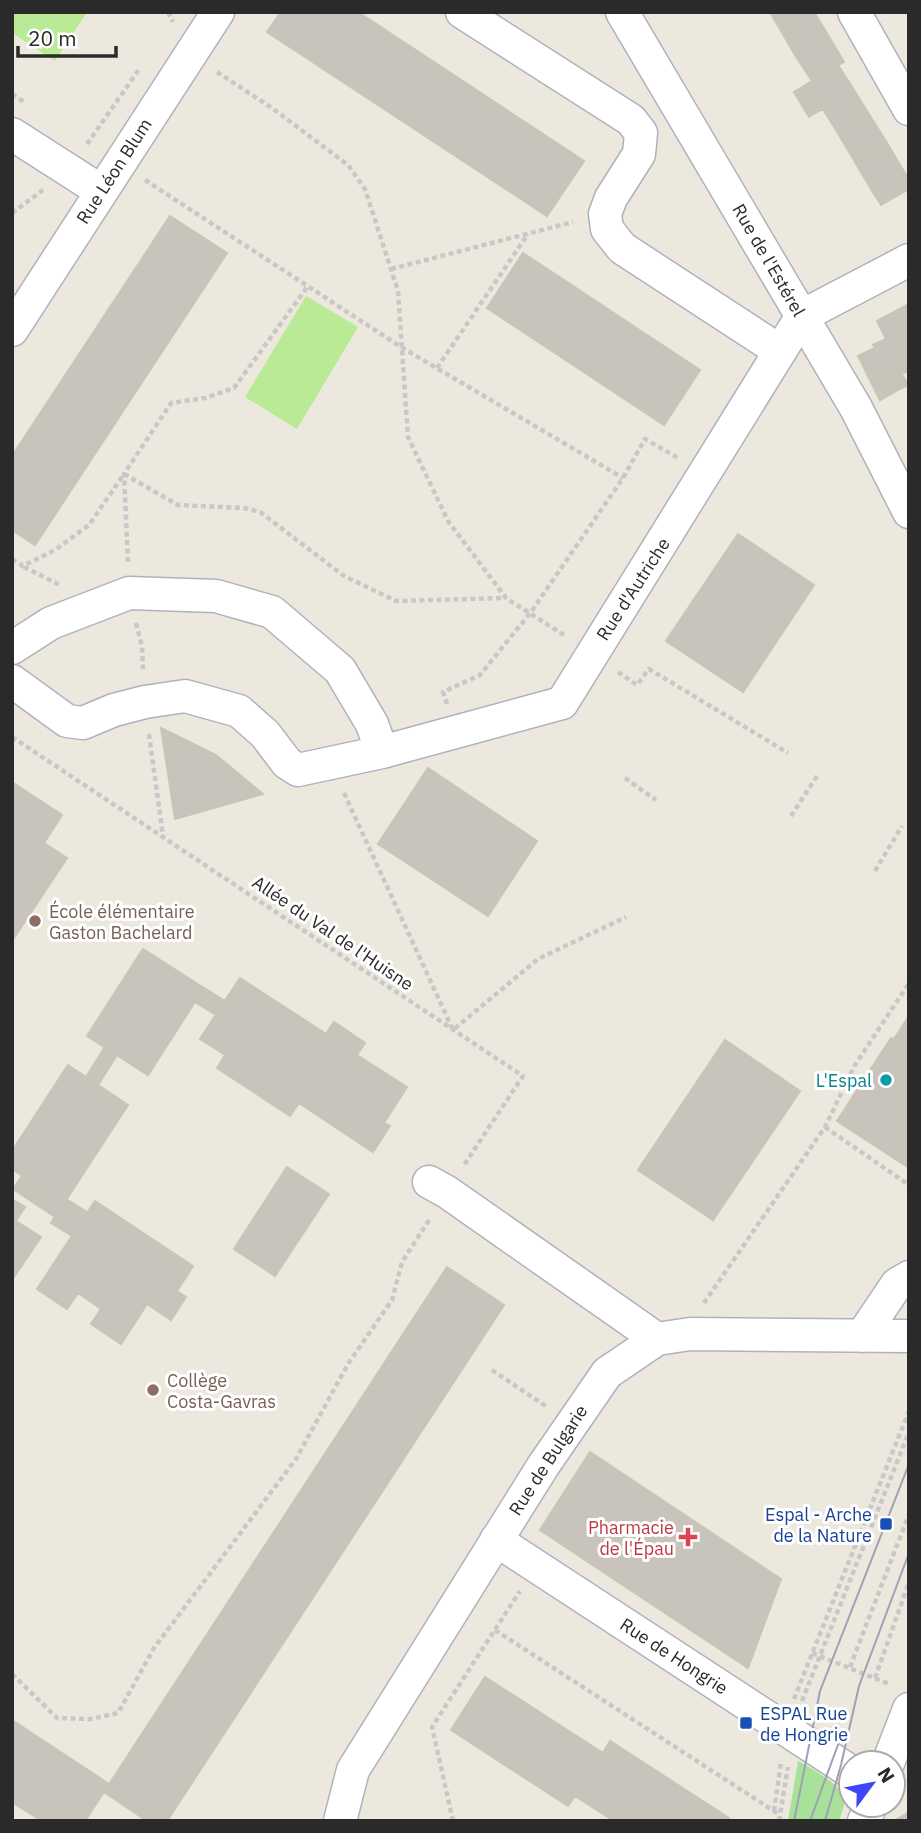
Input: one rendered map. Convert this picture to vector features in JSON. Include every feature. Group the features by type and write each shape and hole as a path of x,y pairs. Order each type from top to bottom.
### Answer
{"street":[{"name":"Rue Léon Blum","path":"12,330 218,12"},
{"path":"462,12 631,120 641,133 639,154 611,198 605,214 607,229 622,248 780,351"},
{"name":"Rue de l'Estérel","path":"622,12 856,408 909,512"},
{"path":"853,12 909,108"},
{"path":"12,134 101,191"},
{"path":"802,316 909,261"},
{"name":"Rue d'Autriche","path":"12,681 67,721 83,723 114,710 185,696 239,711 265,734 287,763 298,770 382,752 562,703 802,316"},
{"path":"12,649 51,623 129,593 216,596 272,612 340,670 372,724 382,752"},
{"path":"438,1187 657,1339"},
{"path":"862,1336 897,1284 909,1276"},
{"name":"Rue de Bulgarie","path":"340,1821 353,1769 571,1423 607,1373 657,1339 690,1334 909,1336"},
{"name":"Rue de Hongrie","path":"496,1540 837,1763"},
{"path":"892,1749 905,1710"}],"path":[{"path":"168,12 190,54 272,108 348,165 365,189 398,292 408,437 448,521 506,598 531,612 637,685 649,669 788,753"},
{"path":"165,32 178,12"},
{"path":"12,213 69,171 142,66"},
{"path":"120,163 401,347 623,478"},
{"path":"391,269 605,214"},
{"path":"437,368 528,234"},
{"path":"12,559 23,566 55,550 89,525 171,403 205,398 234,388 308,286"},
{"path":"458,731 443,692 480,675 531,612 623,478 645,439 706,474"},
{"path":"124,474 129,593 142,646 145,702 163,837"},
{"path":"124,474 178,505 244,508 260,512 344,576 396,601 506,598"},
{"name":"Allée du Val de l'Huisne","path":"12,737 523,1076 438,1187"},
{"path":"330,763 453,1030 538,959 626,917"},
{"path":"791,817 819,773"},
{"path":"625,778 656,800"},
{"path":"875,870 902,826"},
{"path":"690,1334 695,1316 825,1127 855,1065 909,983"},
{"path":"825,1127 909,1185"},
{"path":"12,1674 57,1718 91,1719 118,1713 153,1648 296,1459 348,1364 392,1300 402,1262 438,1187"},
{"path":"492,1370 571,1423"},
{"path":"779,1818 790,1732 787,1717 909,1410"},
{"path":"774,1811 794,1720 909,1432"},
{"path":"850,1667 909,1514"},
{"path":"453,1821 432,1727 536,1566"},
{"path":"875,1678 909,1582"},
{"path":"495,1630 774,1811 779,1818"},
{"path":"812,1653 875,1678 905,1710"}],"green space":[{"path":"12,12 87,12 55,61 12,33"},
{"path":"306,296 358,327 297,429 245,397"},
{"path":"798,1761 837,1787 837,1819 840,1819 788,1821"}],"building":[{"path":"281,12 358,12 584,161 547,216 267,32"},
{"path":"770,12 808,12 780,29"},
{"path":"808,12 814,12 828,35 795,55 780,29"},
{"path":"828,35 844,62 812,81 795,55"},
{"path":"838,65 854,90 809,117 794,92"},
{"path":"854,90 870,116 839,135 823,109"},
{"path":"870,116 887,143 855,162 839,135"},
{"path":"887,143 903,170 871,189 855,162"},
{"path":"903,170 909,179 909,189 881,205 871,189"},
{"path":"170,216 227,253 35,545 12,530 12,456"},
{"path":"523,253 700,370 664,425 487,308"},
{"path":"909,304 909,341 894,312"},
{"path":"894,312 909,341 909,371 889,378 896,391 880,400 858,356 886,339 877,321"},
{"path":"901,372 908,385 896,391 889,378"},
{"path":"738,534 814,585 743,692 666,641"},
{"path":"161,728 216,755 263,794 175,819"},
{"path":"428,768 537,841 488,916 378,844"},
{"path":"12,782 62,815 44,843 67,858 12,941"},
{"path":"143,949 204,988 148,1075 87,1036"},
{"path":"240,978 326,1034 334,1022 365,1043 357,1055 407,1087 384,1123 390,1126 373,1152 299,1103 290,1116 217,1068 225,1055 200,1039"},
{"path":"204,988 225,1001 216,1015 195,1002"},
{"name":"L'Espal","path":"909,1016 909,1168 837,1121 891,1038 894,1039"},
{"path":"725,1040 800,1091 713,1220 638,1170"},
{"path":"105,1047 117,1055 98,1085 86,1077"},
{"path":"68,1065 128,1105 64,1203 12,1169 12,1151"},
{"path":"287,1167 329,1194 275,1276 234,1249"},
{"path":"22,1176 64,1203 66,1199 87,1212 72,1236 51,1223 55,1217 13,1189"},
{"path":"12,1199 25,1207 16,1221 41,1237 12,1280"},
{"path":"95,1201 193,1266 177,1291 186,1297 171,1320 147,1304 121,1344 91,1324 101,1309 78,1293 67,1309 37,1289"},
{"path":"447,1267 504,1305 167,1821 147,1821 104,1792"},
{"path":"590,1452 781,1579 748,1668 540,1530"},
{"path":"485,1677 603,1753 610,1741 729,1818 727,1821 614,1821 575,1796 568,1806 451,1730"},
{"path":"12,1720 109,1784 85,1821 42,1821 12,1802"},
{"path":"909,1812 909,1821 894,1821 907,1819"}],"tram line":[{"path":"794,1821 820,1691 909,1464"},
{"path":"825,1821 859,1686 909,1553"},
{"path":"810,1821 839,1742"}],"place":[{"name":"École élémentaire Gaston Bachelard","path":"35,921"},
{"name":"L'Espal","path":"886,1080"},
{"name":"Collège Costa-Gavras","path":"153,1390"},
{"name":"Espal - Arche de la Nature","path":"886,1524"},
{"name":"Pharmacie de l'Épau","path":"688,1537"},
{"name":"ESPAL Rue de Hongrie","path":"746,1723"}]}
